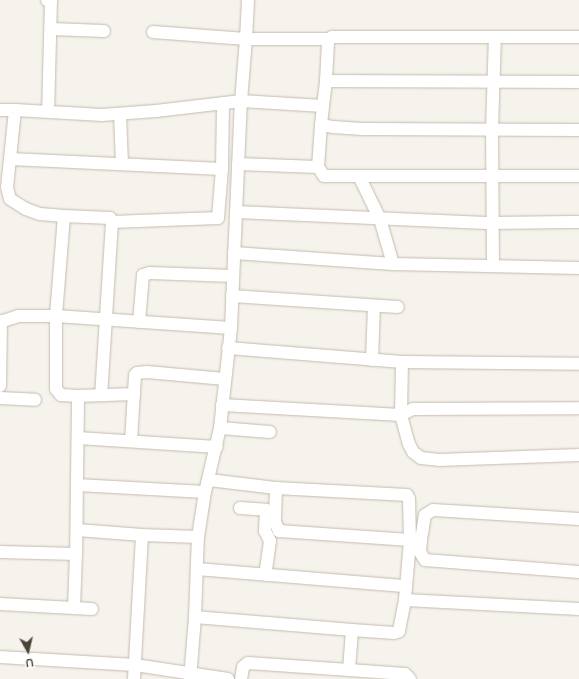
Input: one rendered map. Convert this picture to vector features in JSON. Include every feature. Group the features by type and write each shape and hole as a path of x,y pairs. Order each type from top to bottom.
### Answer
{"street":[{"path":"47,0 51,0 48,111"},
{"path":"190,677 195,617 198,537 207,486 217,447 220,428 231,328 241,101 248,0"},
{"path":"51,29 104,31"},
{"path":"154,32 246,39 329,39 339,36 579,37"},
{"path":"493,266 492,130 495,37"},
{"path":"329,39 318,167 324,176 579,176"},
{"path":"326,81 579,82"},
{"path":"0,110 48,111 102,115 241,101 323,106"},
{"path":"112,222 208,220 218,218 222,169 223,103"},
{"path":"15,110 6,187 10,199 26,209 40,214 110,218 112,222 107,320 101,395"},
{"path":"120,114 122,164"},
{"path":"321,125 365,129 579,130"},
{"path":"10,158 222,169"},
{"path":"238,164 318,167"},
{"path":"359,176 380,219 393,264"},
{"path":"236,212 492,223 579,222"},
{"path":"64,216 56,316 56,389 61,395 78,396 134,394"},
{"path":"234,253 393,264 579,268"},
{"path":"139,322 143,275 150,273 233,276"},
{"path":"232,296 398,307"},
{"path":"372,360 374,306"},
{"path":"0,386 1,322 19,316 56,316 231,328"},
{"path":"228,348 402,362 579,364"},
{"path":"402,362 401,415 409,444 413,452 421,458 439,460 579,455"},
{"path":"131,441 135,375 142,372 225,379"},
{"path":"74,608 78,396"},
{"path":"0,398 35,400"},
{"path":"222,406 401,415 413,409 579,408"},
{"path":"220,428 270,432"},
{"path":"78,438 217,447"},
{"path":"77,485 207,486 404,494 409,496 415,540 425,560 579,572"},
{"path":"268,535 275,522 276,488"},
{"path":"240,508 266,510 265,531 270,541 265,575"},
{"path":"195,617 394,633 399,631 415,540 425,515 433,510 579,519"},
{"path":"275,522 279,530 285,532 415,540"},
{"path":"76,530 142,535 198,537"},
{"path":"134,679 142,535"},
{"path":"0,552 76,554"},
{"path":"197,569 406,586"},
{"path":"405,600 579,609"},
{"path":"0,604 92,609"},
{"path":"349,670 352,630"},
{"path":"0,657 135,665 190,677 228,679"},
{"path":"241,679 243,668 248,663 405,674 410,679"}]}
